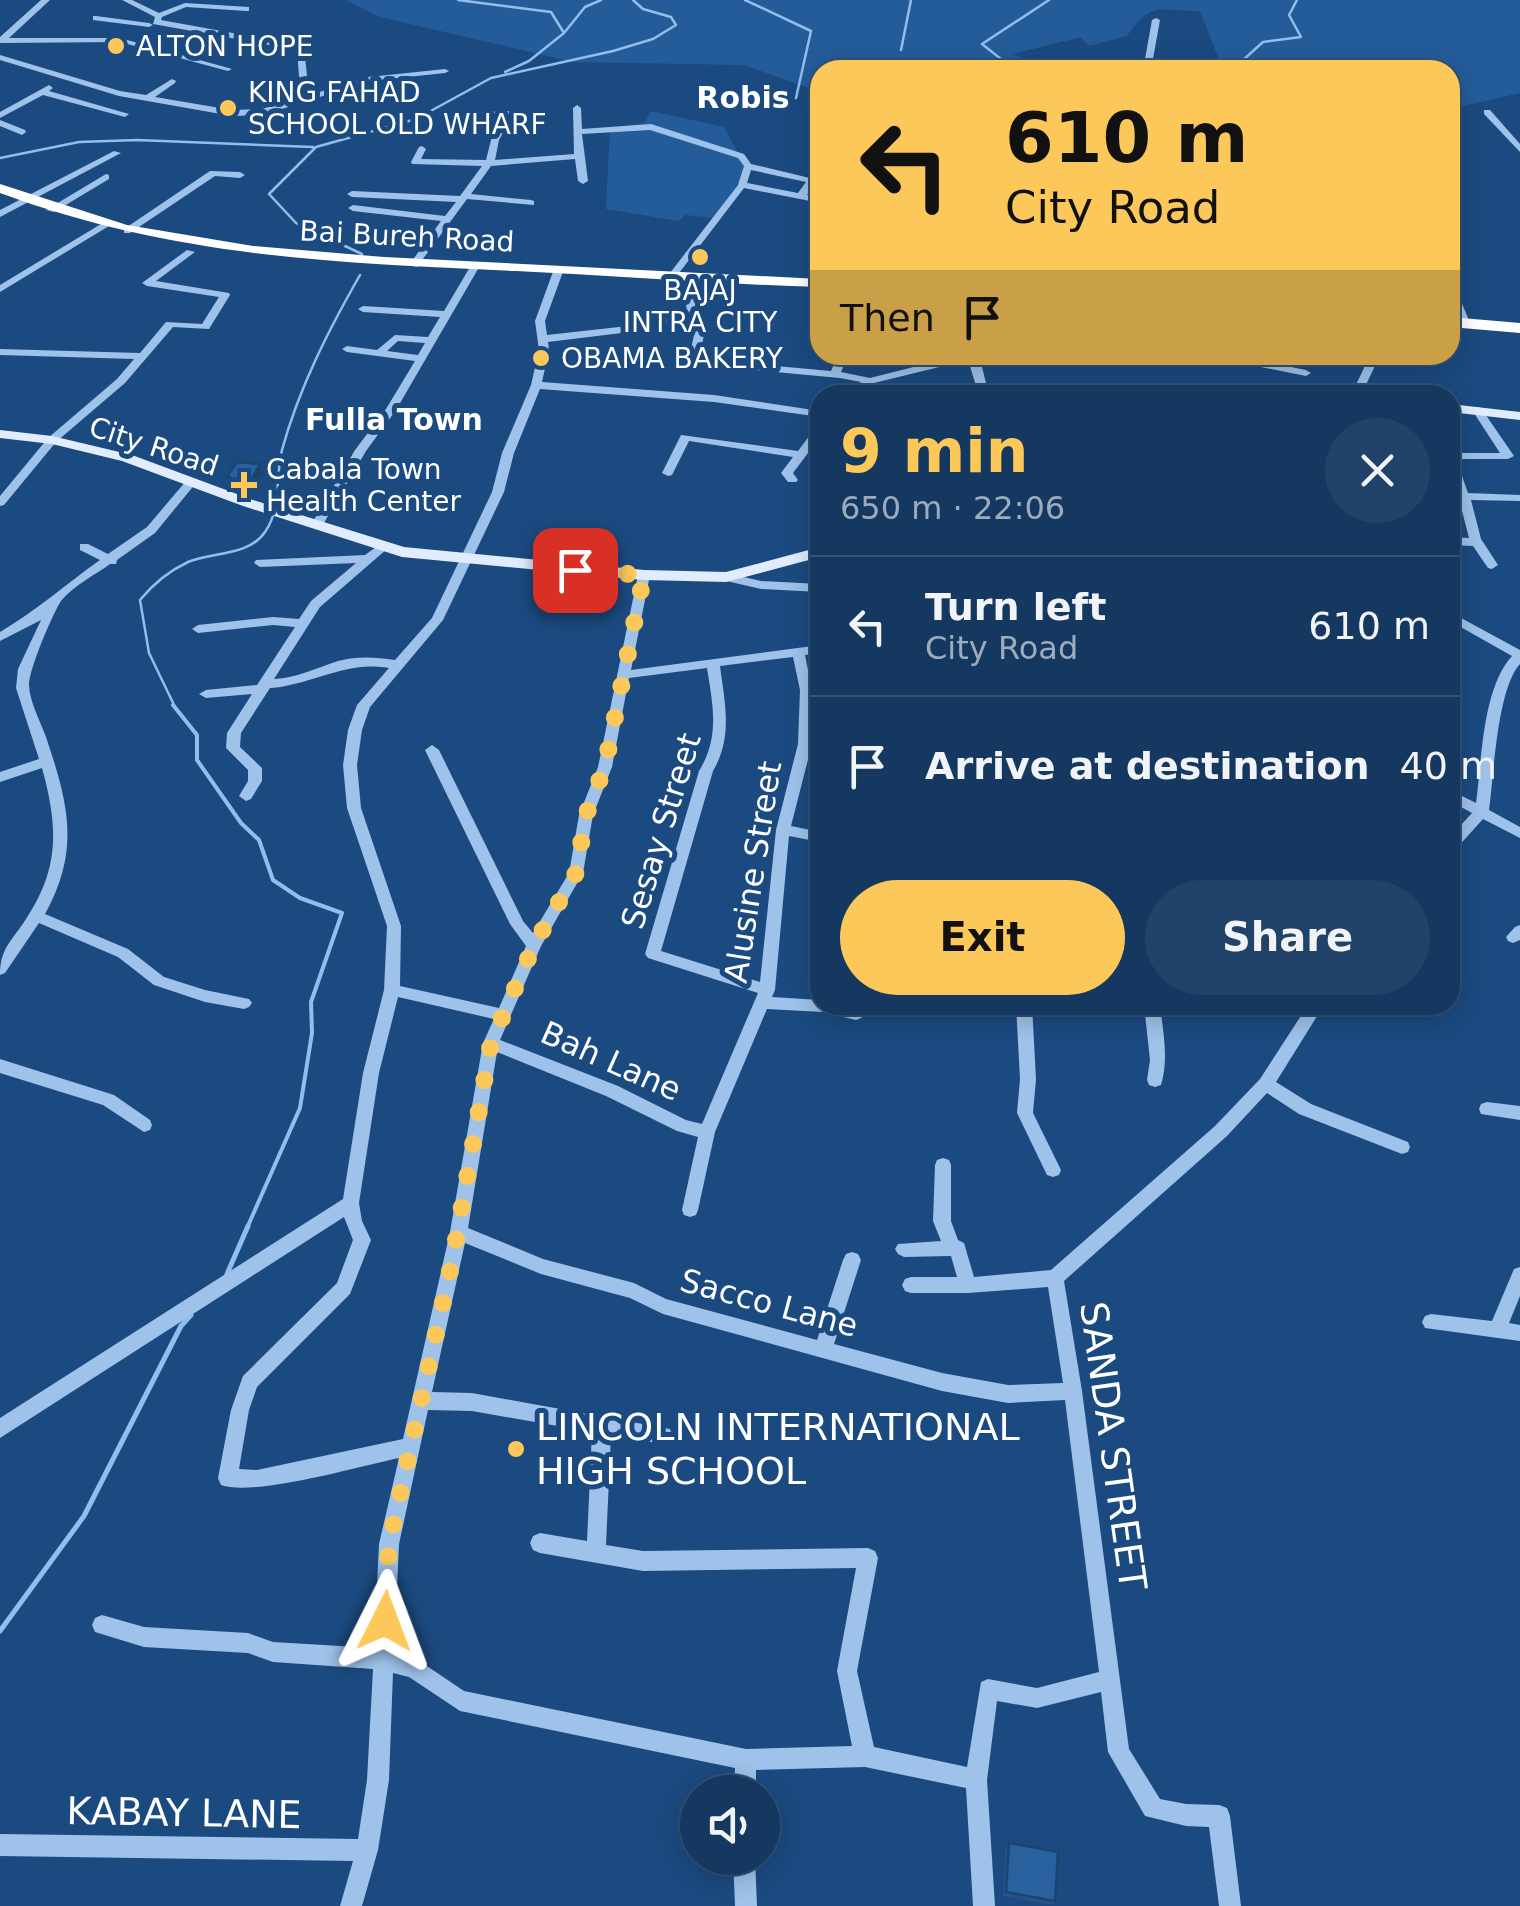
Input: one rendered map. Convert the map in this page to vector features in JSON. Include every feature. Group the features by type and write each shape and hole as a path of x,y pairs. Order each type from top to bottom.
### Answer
{"highway":[{"name":"Bai Bureh Road","path":"0,188 22,202 99,229 190,252 810,285"},
{"name":"Bai Bureh Road","path":"0,197 51,210 99,229 229,249 472,269 693,278"},
{"path":"1460,320 1520,325"}],"main road":[{"path":"1460,409 1520,416"},
{"name":"City Road","path":"0,434 52,440 126,458 383,546 462,560 644,575 726,577 810,555"}],"street":[{"path":"0,41 46,0"},
{"path":"133,1 155,21"},
{"path":"120,40 185,4 246,9"},
{"path":"96,18 155,21 302,48 303,76 314,96"},
{"path":"1149,60 1156,20"},
{"path":"0,41 120,40 228,69"},
{"path":"0,57 65,79 246,114 369,79 444,71"},
{"path":"0,115 65,79"},
{"path":"148,98 172,81"},
{"path":"42,92 125,114"},
{"path":"578,108 578,156 583,181"},
{"path":"1487,112 1520,148"},
{"path":"415,264 489,163 495,140 510,113 443,115"},
{"path":"0,123 22,132"},
{"path":"578,132 658,128 741,156 748,166 750,171 742,184 674,275"},
{"path":"422,149 415,162 489,163 578,156"},
{"path":"0,214 117,153"},
{"path":"748,166 810,180"},
{"path":"127,231 214,173 240,175"},
{"path":"51,210 106,178"},
{"path":"801,196 810,182"},
{"path":"742,184 810,198"},
{"path":"352,194 531,203"},
{"path":"353,208 446,218"},
{"path":"0,289 99,229"},
{"path":"0,503 52,440 96,406 170,324 205,327 225,295 147,284 190,252"},
{"path":"317,524 361,450 392,410 472,269"},
{"path":"411,1446 257,1479 228,1478 249,1382 344,1288 362,1240 352,1222 351,1203 372,1074 392,990 394,926 354,808 350,765 355,730 364,705 438,620 462,560 498,492 508,453 536,385 544,339 540,320 558,272"},
{"path":"693,278 691,316 700,335 689,362 835,374 870,381"},
{"path":"363,309 444,314"},
{"path":"544,339 646,327 691,316"},
{"path":"379,353 395,338 430,340"},
{"path":"347,349 419,358"},
{"path":"0,352 142,356"},
{"path":"835,374 839,365"},
{"path":"864,385 937,365"},
{"path":"1266,365 1306,373"},
{"path":"536,385 675,397 699,395 810,412"},
{"path":"1478,410 1514,456"},
{"path":"668,473 685,437 800,454"},
{"path":"792,480 786,473 810,442"},
{"path":"1460,458 1514,456"},
{"path":"0,637 54,604 72,585 112,561 151,530 190,483"},
{"path":"1460,485 1476,542 1492,565"},
{"path":"1460,496 1520,498"},
{"path":"1460,541 1476,542"},
{"path":"246,796 255,781 256,768 231,742 300,623 334,584 383,546"},
{"path":"84,548 112,561"},
{"path":"260,563 368,559"},
{"path":"351,1906 367,1850 378,1780 389,1544 458,1232 491,1043 534,945 576,873 586,815 605,766 644,575"},
{"path":"726,577 760,585 810,588"},
{"path":"0,969 36,916 57,874 60,812 22,688 24,669 54,604"},
{"path":"198,628 273,621 300,623"},
{"path":"1460,622 1520,656 1508,668 1495,710 1482,812 1460,835"},
{"path":"622,675 810,650"},
{"name":"Alusine Street","path":"690,1210 708,1132 765,997 784,830 805,744 806,690 798,652"},
{"path":"206,694 284,685 354,660 372,658 397,665"},
{"name":"Sesay Street","path":"713,664 721,720 720,752 706,771 653,954 765,997"},
{"path":"432,750 517,924 534,945"},
{"path":"0,777 45,762"},
{"path":"1460,800 1520,833"},
{"path":"784,830 810,835"},
{"path":"36,916 123,953 159,981 244,1004"},
{"path":"392,990 501,1016"},
{"path":"765,997 810,1004"},
{"path":"1025,1015 1028,1079 1025,1113 1052,1170"},
{"path":"1153,1015 1158,1060 1155,1080"},
{"name":"SANDA STREET","path":"1230,1906 1219,1816 1186,1815 1154,1808 1119,1752 1055,1278 1222,1131 1266,1084 1310,1015"},
{"name":"Bah Lane","path":"491,1043 683,1126 708,1132"},
{"path":"0,1066 108,1100 144,1124"},
{"path":"1266,1084 1304,1109 1402,1146"},
{"path":"1487,1109 1520,1114"},
{"path":"942,1165 942,1221 952,1248"},
{"path":"0,1430 351,1203"},
{"name":"Sacco Lane","path":"458,1232 541,1266 634,1292 662,1306 942,1382 1008,1394 1073,1391"},
{"path":"904,1248 958,1248 968,1285"},
{"path":"824,1348 852,1260"},
{"path":"1497,1330 1520,1275"},
{"path":"911,1286 1055,1278"},
{"path":"1431,1322 1520,1333"},
{"path":"421,1401 472,1402 663,1435"},
{"path":"596,1553 602,1424"},
{"path":"540,1544 643,1561 866,1549 847,1671 865,1756"},
{"path":"102,1625 144,1637 248,1643 273,1652 383,1659 414,1670 460,1701 746,1760 865,1756 976,1780"},
{"path":"984,1906 976,1780 988,1689 1037,1698 1110,1679"},
{"path":"746,1760 746,1775"},
{"name":"KABAY LANE","path":"0,1845 367,1850"},
{"path":"745,1875 746,1906"}],"shaded area":[{"path":"346,0 1520,0 1520,93 1460,107 1460,60 1219,60 1200,11 1157,10 1143,17 1127,36 1089,46 1081,37 1013,54 1026,60 810,60 810,88 744,65 573,62 380,17"},
{"path":"651,111 724,127 747,171 714,218 685,215 679,221 606,209 610,128 644,123"}],"building":[{"path":"237,462 260,464 250,482 227,477"},
{"path":"1009,1843 1058,1852 1055,1901 1006,1892"}],"waterway":[{"path":"458,0 551,12 564,33"},
{"path":"564,33 585,7 601,0"},
{"path":"362,254 296,223 269,194 316,147 416,119 491,78 613,51 653,39 676,25 671,17 643,9 633,0"},
{"path":"745,0 811,31 796,98"},
{"path":"901,50 911,0"},
{"path":"1000,60 982,44 1049,0"},
{"path":"1243,60 1263,42 1301,37 1289,15 1297,0"},
{"path":"505,72 529,61 564,33"},
{"path":"0,158 79,142 137,140 313,147"},
{"path":"175,707 149,653 140,600 181,566 250,545 265,532 274,513 282,450 297,404 360,275"},
{"path":"173,705 197,735 197,760 241,823 259,840 273,880 300,898 342,913 311,1002 312,1033 300,1108 247,1228"},
{"path":"227,1274 248,1226"},
{"path":"0,1631 84,1516 181,1326 191,1315"}],"place":[{"name":"ALTON HOPE","path":"116,46"},
{"name":"KING FAHAD SCHOOL OLD WHARF","path":"228,108"},
{"name":"BAJAJ INTRA CITY","path":"700,257"},
{"name":"OBAMA BAKERY","path":"541,358"},
{"name":"Cabala Town Health Center","path":"244,485"},
{"name":"LINCOLN INTERNATIONAL HIGH SCHOOL","path":"516,1449"}],"district":[{"name":"Robis","path":"743,98"},
{"name":"Fulla Town","path":"394,420"}],"route":[{"path":"385,1621 389,1544 440,1322 491,1043 534,945 576,873 586,815 605,766 644,575 575,570"}]}
